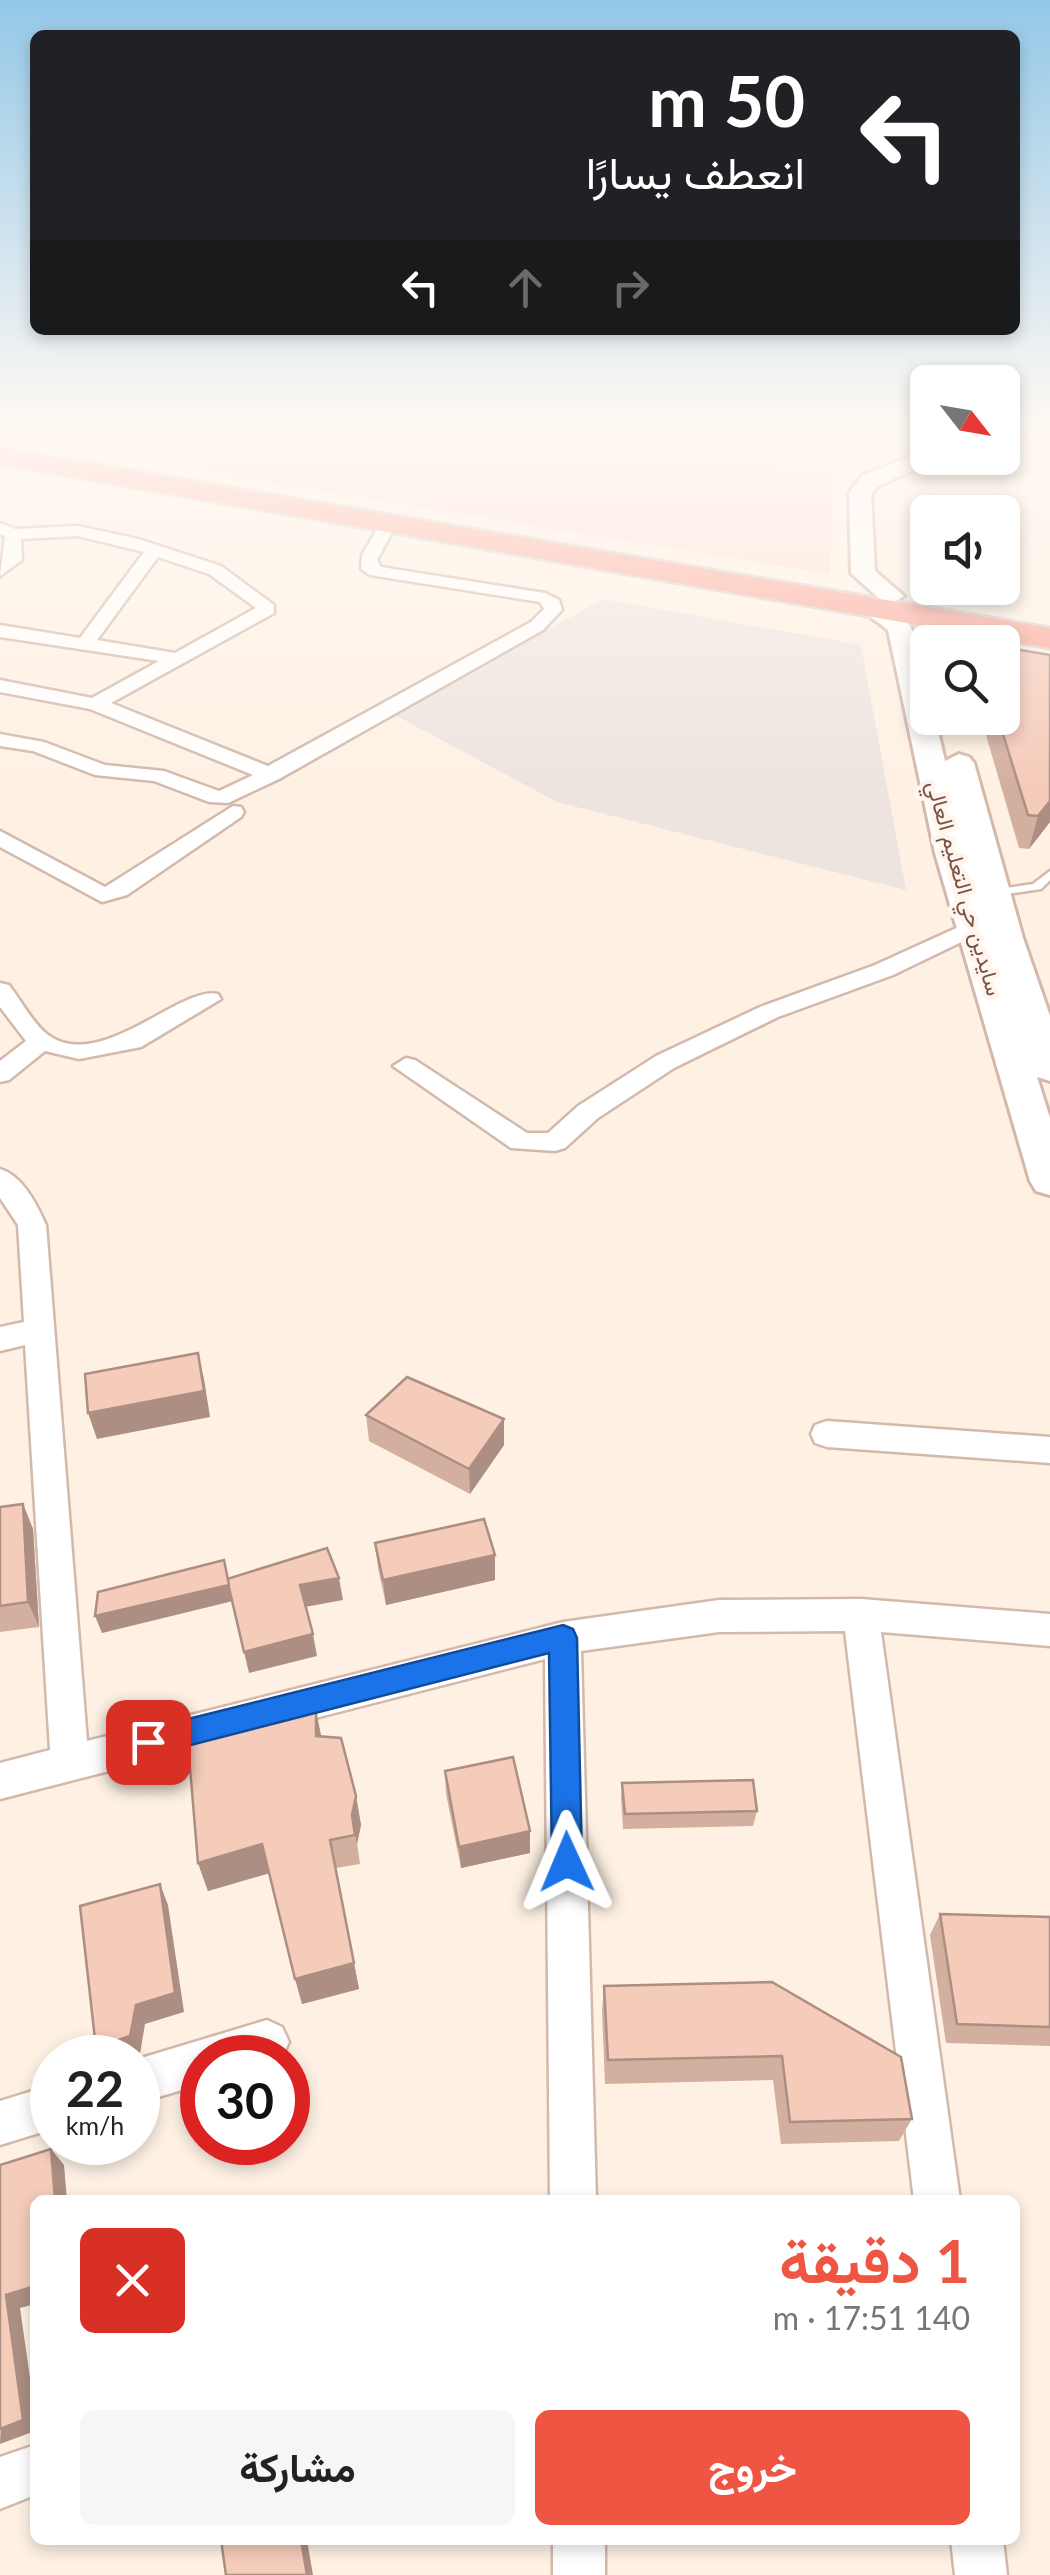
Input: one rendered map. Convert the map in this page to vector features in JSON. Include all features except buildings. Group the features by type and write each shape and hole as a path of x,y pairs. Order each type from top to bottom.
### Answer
{"highway":[{"path":"531,547 880,601 1050,622"},
{"path":"578,547 880,601 961,623 1050,638"}],"main road":[{"name":"سايدين حي التعليم العالي","path":"862,547 863,573 884,612 901,628 943,819 979,893 1050,1069"},
{"path":"950,625 961,623"},
{"name":"سايدين حي التعليم العالي","path":"949,735 979,893 974,927 1050,1181"}],"street":[{"path":"0,570 13,560 10,547"},
{"path":"95,704 268,609 215,570 143,547"},
{"path":"0,740 37,746 102,771 157,775 216,797 242,792 537,626 553,610 553,604 544,598 376,570 367,565 368,557 377,547"},
{"path":"85,644 154,550"},
{"path":"0,631 174,658"},
{"path":"0,686 95,704 272,775"},
{"path":"0,838 102,894 119,890 233,812"},
{"path":"406,1066 521,1142 555,1142 588,1112 665,1062 768,1012 884,970 974,927"},
{"path":"0,990 40,1042 79,1051 132,1041 209,998"},
{"path":"0,1074 40,1042"},
{"path":"0,1179 7,1183 32,1225 70,1762"},
{"path":"0,1339 40,1330"},
{"path":"827,1434 1050,1450"},
{"path":"0,1781 563,1638 719,1616 861,1615 1050,1630"},
{"path":"861,1615 936,2195"},
{"path":"563,1638 573,2195"},
{"path":"0,2122 30,2113"},
{"path":"0,2482 30,2472"},
{"path":"579,2545 580,2575"},
{"path":"977,2545 980,2575"}],"lane":[{"path":"979,893 1037,887 1050,874"}],"shaded area":[{"path":"665,547 831,547 830,574"},
{"path":"603,599 861,645 906,890 557,802 395,715"}],"route":[{"path":"148,1742 563,1638 567,1862"}]}
